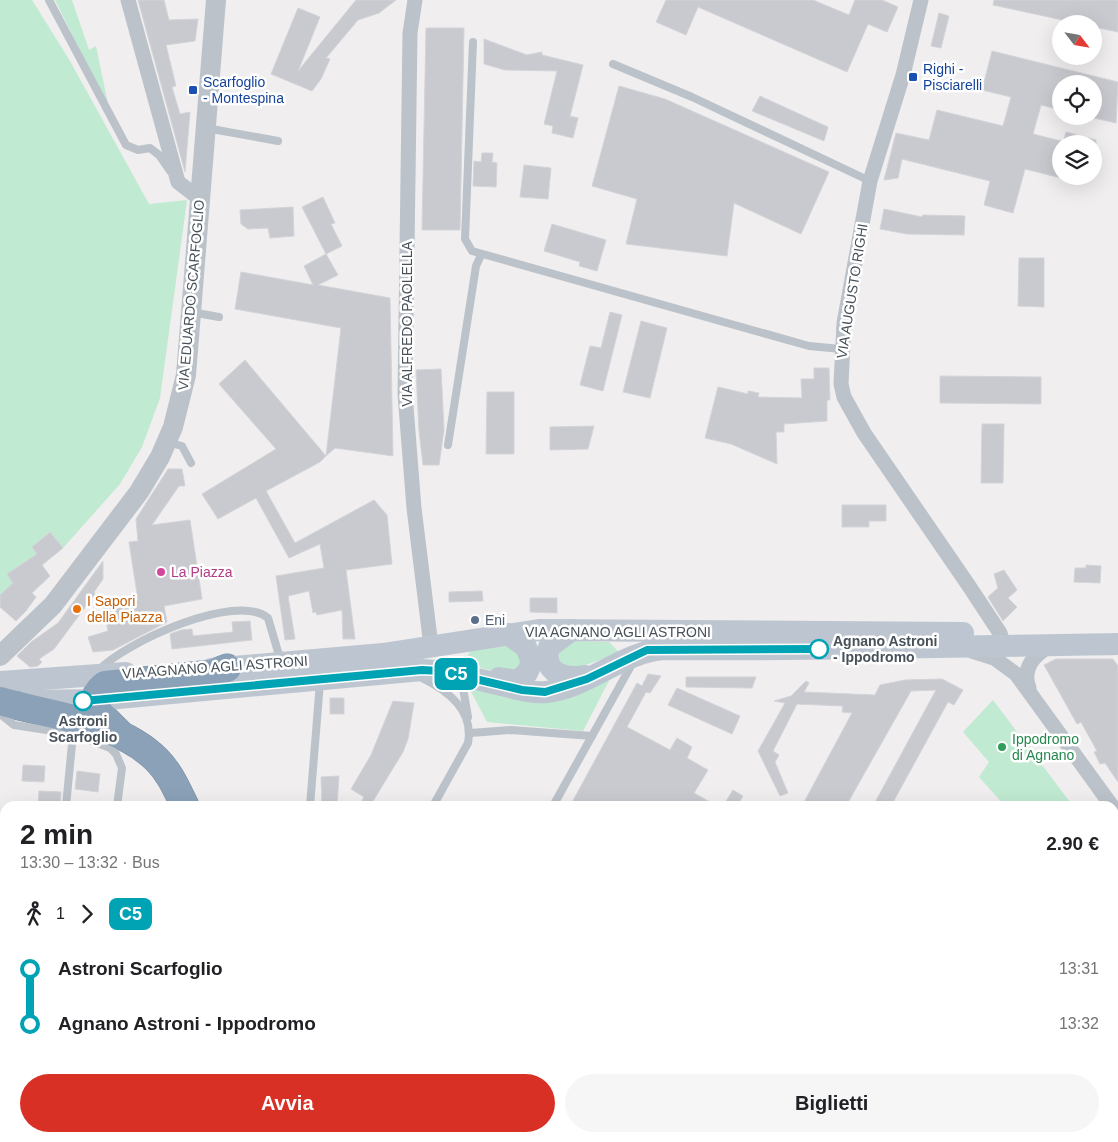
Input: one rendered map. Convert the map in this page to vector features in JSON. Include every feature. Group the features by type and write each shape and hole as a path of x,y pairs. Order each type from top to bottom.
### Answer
{"highway":[{"path":"182,801 170,776 159,762 149,753 123,737 98,714 94,708 94,688 98,690 105,686 211,674 227,668"},
{"path":"0,700 81,722 123,737"}],"main road":[{"name":"VIA AGNANO AGLI ASTRONI","path":"227,668 383,654 539,630 1002,640 1052,644 1118,644"},
{"path":"572,630 560,636 549,647 547,653 550,668 563,676 570,677 597,674"},
{"path":"597,630 622,645 623,654 629,658"},
{"name":"VIA AGNANO AGLI ASTRONI","path":"10,682 94,688 320,680 398,671 441,671 522,690 545,692 597,674 647,650 957,647 1002,640 1118,632"},
{"path":"475,639 462,651 460,658 461,675 483,674 510,681 523,678 530,668 532,657 526,647 508,634"},
{"name":"VIA AGNANO AGLI ASTRONI","path":"0,700 34,702 94,688"}],"street":[{"path":"128,0 178,182 200,199"},
{"name":"VIA EDUARDO SCARFOGLIO","path":"3,654 58,599 139,492 167,442 178,413 184,386 191,312 216,0"},
{"name":"VIA ALFREDO PAOLELLA","path":"415,0 410,34 405,394 414,508 431,646"},
{"name":"VIA AUGUSTO RIGHI","path":"921,0 903,76 870,181 841,349 840,384 852,413 1002,640"},
{"path":"1028,688 1026,680 1029,666 1052,644"},
{"path":"957,647 994,658 1016,674 1110,801"},
{"path":"3,654 3,665 10,682"}],"lane":[{"path":"49,0 126,145 138,150 150,148 178,182"},
{"path":"473,42 465,239 472,251 808,346 841,349"},
{"path":"613,64 692,97 870,181"},
{"path":"206,128 278,141"},
{"path":"448,445 476,266 481,255"},
{"path":"191,312 219,318"},
{"path":"167,442 182,446 191,463"},
{"path":"94,688 107,662 160,632 185,622 237,611 254,610 268,618 281,664"},
{"path":"556,801 592,736 629,658"},
{"path":"398,671 420,677 446,692 460,706 468,724"},
{"path":"436,801 468,743 470,733 461,675"},
{"path":"310,801 320,680"},
{"path":"0,714 3,714 14,725 73,734 102,743 116,754 122,768 118,801"},
{"path":"470,733 511,730 592,736"},
{"path":"66,801 73,734"}],"green space":[{"path":"0,0 32,0 70,61 149,204 187,200 160,398 142,447 120,484 63,548 49,532 32,547 37,554 7,574 13,583 0,595"},
{"path":"55,0 72,0 89,50 96,46 109,109"},
{"path":"572,641 609,642 620,653 571,670 559,668 554,651"},
{"path":"509,646 518,649 525,665 508,676 465,663 470,651"},
{"path":"613,673 583,731 487,722 468,686 522,697"},
{"name":"Ippodromo di Agnano","path":"993,700 1069,801 1001,801 979,777 989,762 963,732"}],"building":[{"path":"138,0 164,0 169,20 198,19 195,41 166,45 176,86 172,87 180,114 190,112 185,172"},
{"path":"356,0 396,0 379,13 358,20 326,58 330,59 321,79 312,91 271,74 298,8 320,17 298,71"},
{"path":"666,0 813,0 849,15 855,0 882,0 898,7 887,32 868,24 847,72 698,7 686,35 656,22"},
{"path":"994,0 1118,0 1118,32 1102,29 1102,15 1052,15 1052,18 993,5"},
{"path":"939,13 949,16 941,48 931,46"},
{"path":"426,28 464,28 460,230 422,230"},
{"path":"484,39 527,55 542,52 542,55 583,65 570,116 578,118 573,138 552,133 553,126 544,124 557,71 505,70 484,64"},
{"path":"992,51 1090,75 1052,75 1052,108 1041,105 1033,134 1052,139 1052,176 1025,169 1013,213 984,205 990,181 902,159 898,178 884,180 896,133 929,140 937,110 1003,126 1011,97 982,90"},
{"path":"1102,78 1118,82 1116,123 1102,120"},
{"path":"619,86 665,99 829,172 801,234 734,203 727,256 626,244 637,199 592,186"},
{"path":"760,96 828,127 824,141 752,111"},
{"path":"1066,132 1077,135 1065,135"},
{"path":"482,153 493,153 492,162 497,163 496,187 473,186 474,161 481,162"},
{"path":"524,165 551,168 548,199 520,197"},
{"path":"323,197 335,223 331,224 342,246 326,254 302,207"},
{"path":"293,207 294,236 270,238 268,228 248,229 241,224 240,210"},
{"path":"884,209 922,217 923,215 965,216 964,235 907,234 880,229"},
{"path":"552,224 606,240 597,271 579,266 580,262 544,251"},
{"path":"326,254 338,275 318,285 390,298 393,456 335,448 326,456 341,328 235,309 241,272 313,285 304,266"},
{"path":"1019,258 1044,258 1044,307 1018,306"},
{"path":"610,312 622,315 603,391 580,385 590,346 601,348"},
{"path":"641,321 667,328 650,398 623,392"},
{"path":"245,360 326,456 320,462 266,491 295,543 374,500 387,515 392,564 346,570 355,639 343,639 342,610 317,615 316,612 313,613 309,591 288,596 295,639 285,640 276,576 324,568 320,544 289,558 256,498 218,519 202,494 276,449 219,384"},
{"path":"814,368 829,368 830,400 827,400 827,421 784,424 784,432 776,432 777,464 731,444 705,438 718,387 748,394 748,391 759,393 758,397 802,398 801,379 814,379"},
{"path":"441,369 444,430 439,465 423,465 416,370"},
{"path":"940,376 1041,377 1041,404 940,403"},
{"path":"487,392 514,392 514,454 486,454"},
{"path":"982,424 1004,424 1003,483 981,483"},
{"path":"594,426 588,449 550,450 550,427"},
{"path":"168,469 182,469 185,486 179,486 152,525 190,520 202,599 164,606 167,622 113,650 93,652 88,637 108,631 103,605 138,600 129,542 138,541 136,519"},
{"path":"842,505 886,505 886,521 869,521 869,527 842,527"},
{"path":"50,532 63,548 42,565 50,576 32,593 36,597 16,621 0,607 0,595 13,583 7,574 37,554 32,547"},
{"path":"103,561 103,579 94,592 95,594 54,649 39,659 42,662 38,666 30,667 17,656 31,642 58,623"},
{"path":"1086,565 1101,566 1100,583 1074,582 1075,568 1086,568"},
{"path":"1004,570 1017,590 1008,598 1017,607 1003,621 988,597 998,588 994,574"},
{"path":"482,591 483,601 449,602 449,592"},
{"path":"530,598 557,598 557,613 530,612"},
{"path":"250,621 252,640 172,649 170,634 181,630 192,629 193,636 233,632 232,622"},
{"path":"1056,659 1113,659 1118,666 1118,782 1105,763 1100,764 1094,752 1097,751 1081,722 1077,724 1044,665"},
{"path":"648,674 661,676 650,693 646,692 627,727 670,750 677,738 692,747 687,758 708,770 694,793 708,801 573,801 637,683 642,686"},
{"path":"686,677 756,677 752,688 686,687"},
{"path":"942,679 963,690 954,705 948,702 894,801 876,801 936,690 911,691 849,801 805,801 852,713 842,712 843,706 797,704 773,751 779,755 775,762 788,793 780,796 758,751 785,703 774,701 791,696 806,681 809,683 804,692 875,695 880,685 905,680"},
{"path":"677,688 740,716 732,734 668,705"},
{"path":"330,698 344,698 344,714 330,714"},
{"path":"393,701 414,703 408,739 403,752 373,801 362,801 364,797 351,789 371,755"},
{"path":"23,765 45,766 44,782 22,781"},
{"path":"77,771 100,774 98,792 75,789"},
{"path":"339,776 337,801 322,801 321,777"},
{"path":"733,790 743,796 740,801 726,801"},
{"path":"39,791 61,792 60,801 38,801"}],"bus line":[{"name":"C5","path":"83,701 422,670 441,671 522,690 545,692 587,679 620,661 647,650 819,649"}],"place":[{"name":"Righi - Pisciarelli","path":"913,77"},
{"name":"Scarfoglio - Montespina","path":"193,90"},
{"name":"La Piazza","path":"161,572"},
{"name":"I Sapori della Piazza","path":"77,609"},
{"name":"Eni","path":"475,620"},
{"name":"Agnano Astroni - Ippodromo","path":"819,649"},
{"name":"Astroni Scarfoglio","path":"83,701"},
{"name":"Ippodromo di Agnano","path":"1002,747"}]}
